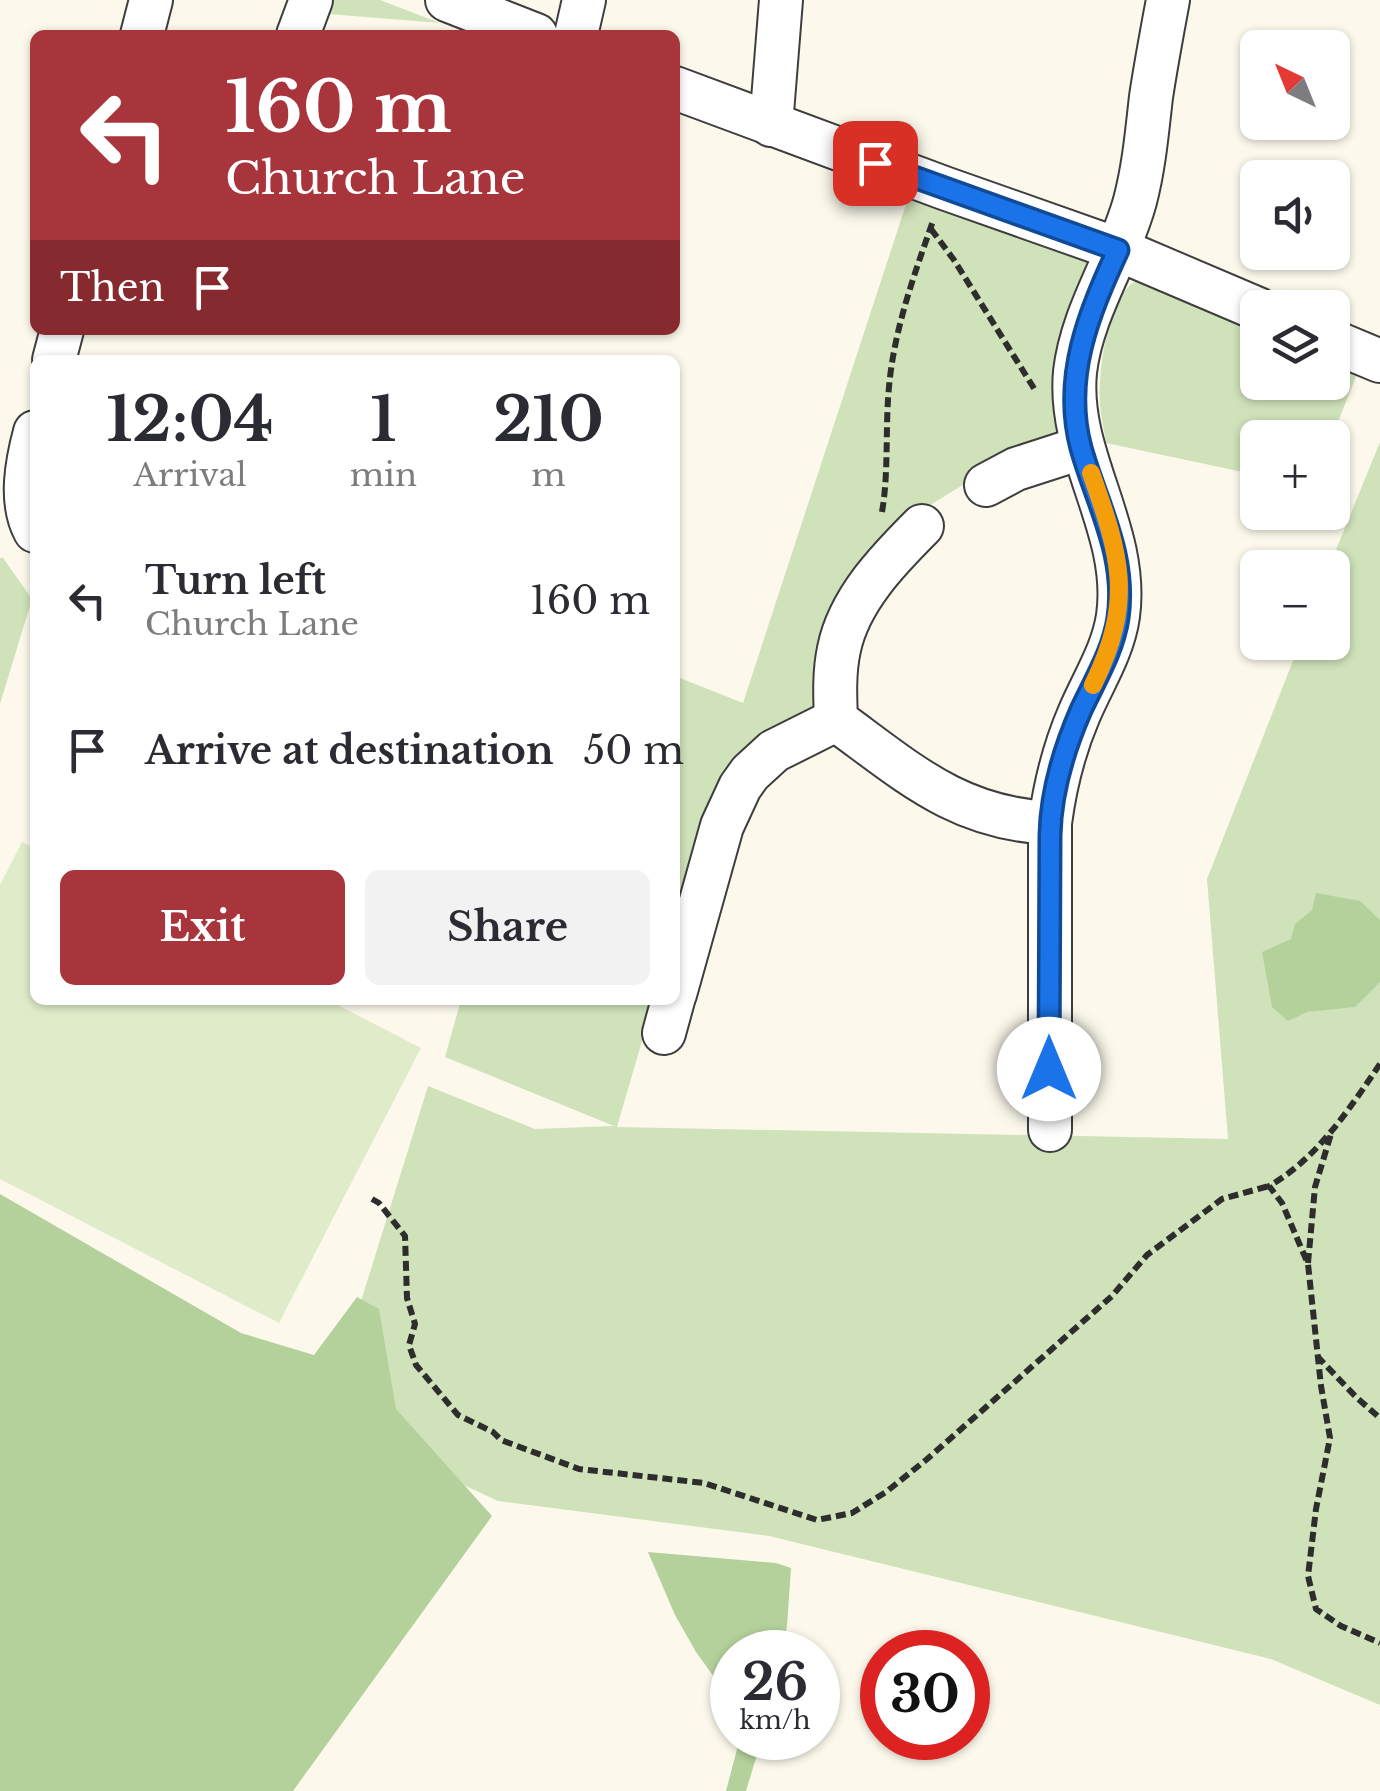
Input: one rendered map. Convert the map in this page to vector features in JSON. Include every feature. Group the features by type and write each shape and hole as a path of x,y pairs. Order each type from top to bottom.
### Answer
{"street":[{"path":"143,30 151,0"},
{"path":"300,30 311,0"},
{"path":"446,0 523,30"},
{"path":"577,30 584,0"},
{"path":"771,125 781,0"},
{"path":"1050,1130 1050,823 1069,739 1114,638 1120,599 1108,526 1080,439 1075,394 1080,349 1092,307 1134,204 1146,152 1168,0"},
{"path":"680,90 1118,250 1240,301"},
{"path":"1350,348 1380,361"},
{"path":"986,485 1080,439"},
{"path":"30,450 26,492 30,523"},
{"path":"836,720 836,669 846,626 874,580 922,526"},
{"path":"836,720 921,782 959,803 1014,819 1050,823"},
{"path":"680,977 722,826 740,787 774,750 836,720"}],"path":[{"path":"880,522 886,487 891,364 897,332 944,188"},
{"path":"930,228 1054,418 1080,439"},
{"path":"372,1199 379,1202 405,1236 407,1298 415,1324 410,1345 416,1364 458,1415 501,1440 579,1470 704,1483 817,1520 852,1513 886,1492 1112,1296 1148,1255 1222,1199 1280,1180 1334,1127 1380,1064"},
{"path":"1334,1127 1315,1187 1308,1264 1330,1438 1308,1576 1316,1610 1341,1626 1380,1642"},
{"path":"1269,1186 1282,1203 1308,1264"},
{"path":"1317,1356 1380,1418"}],"green space":[{"path":"333,0 380,0 440,23 323,11"},
{"path":"910,192 1087,260 1090,266 1065,430 1003,460 919,512 815,704 804,716 680,923 680,678 743,703"},
{"path":"1138,280 1240,315 1240,400 1347,400 1339,420 1240,420 1240,471 1106,443 1100,409 1103,355 1112,317 1127,288"},
{"path":"1350,359 1361,364 1350,392"},
{"path":"1380,442 1380,1705 1271,1659 769,1536 498,1501 324,1420 428,1086 535,1129 614,1126 445,1057 460,1005 653,1005 617,1127 1228,1139 1207,879 1293,660 1350,660 1350,550 1336,550 1344,530 1350,530 1350,516"},
{"path":"3,558 30,596 30,606 0,704"},
{"path":"22,842 30,846 30,1005 338,1005 421,1048 279,1323 0,1179 0,885"},
{"path":"1316,893 1360,901 1380,920 1380,982 1355,1007 1307,1012 1288,1021 1272,1007 1262,952 1291,939 1295,924 1312,910"},
{"path":"0,1194 241,1333 314,1355 357,1297 379,1309 396,1409 492,1516 293,1791 0,1791"},
{"path":"648,1552 776,1563 791,1568 786,1630 710,1630 710,1671 675,1615"},
{"path":"734,1760 755,1760 746,1791 726,1791"}],"slow traffic":[{"path":"1091,473 1112,541 1120,599 1114,638 1093,685"}],"route":[{"path":"875,163 1118,250 1087,322 1075,373 1075,411 1082,448 1105,512 1120,599 1114,638 1069,739 1052,805 1049,1069"}]}
